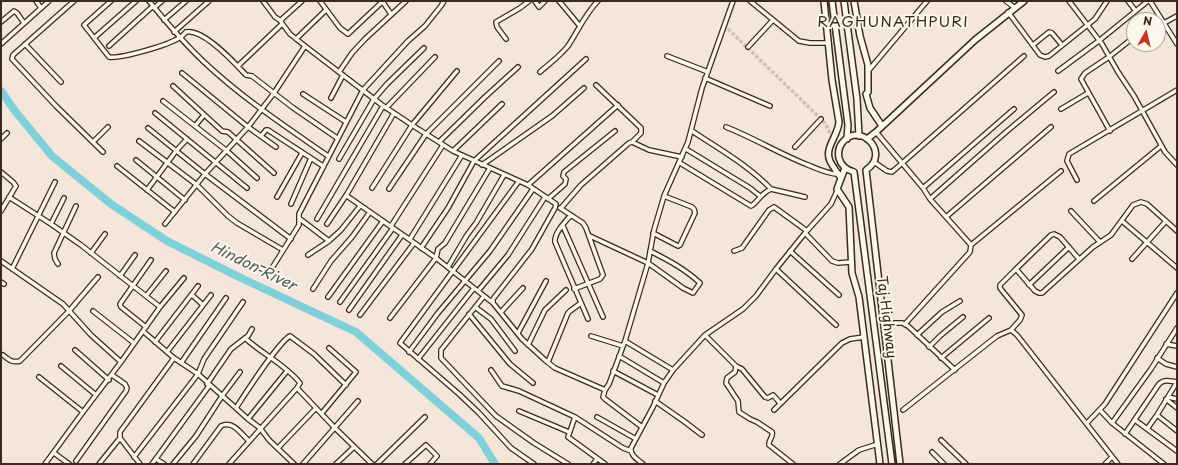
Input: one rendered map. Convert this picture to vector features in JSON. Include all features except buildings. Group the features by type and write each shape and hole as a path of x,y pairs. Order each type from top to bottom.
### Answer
{"main road":[{"path":"824,1 832,80 839,122 839,127 830,147 829,156 830,161 839,176"},
{"path":"832,1 848,125 847,138"},
{"path":"844,1 857,104 859,136"},
{"path":"854,1 860,36 869,70 868,92 857,104"},
{"path":"867,139 975,40 1008,12 1024,1"},
{"path":"866,94 870,108 882,126"},
{"path":"880,464 860,297 853,279 849,207 837,191 839,176 845,168 839,159 838,153 842,143 847,138 853,136 859,136 867,139 872,143 875,149 874,162 866,170 900,464"},
{"name":"Taj Highway","path":"845,168 854,172 892,464"}],"street":[{"path":"36,1 41,8"},
{"path":"1,44 49,1"},
{"path":"74,1 13,55 12,60 103,152"},
{"path":"111,1 84,25 110,58 143,51 168,43 180,38 188,31 195,32 206,38 246,75 252,76 337,138"},
{"path":"94,38 136,1"},
{"path":"149,1 174,32 204,63 262,110 328,156"},
{"path":"109,46 153,7 162,1"},
{"path":"164,20 186,1"},
{"path":"174,32 209,1"},
{"path":"263,1 274,17 282,23 290,34 385,107 443,145 482,165 528,185 583,223 590,236 603,275 600,280 574,289"},
{"path":"238,66 302,1"},
{"path":"320,1 340,28 348,34 382,2 391,14"},
{"path":"339,72 359,46 406,1"},
{"path":"227,255 265,270 272,268 299,225 299,214 363,90 408,41 425,26 444,1"},
{"path":"506,39 496,27 496,22 520,8 528,1"},
{"path":"534,1 539,7 545,1"},
{"path":"559,1 580,25"},
{"path":"540,72 566,47 592,6 598,1"},
{"path":"642,427 603,397 625,340 648,263 653,233 664,196 686,148 692,131 705,78 733,1"},
{"path":"750,1 799,41 810,43 829,43"},
{"path":"869,70 927,1"},
{"path":"1006,1 1014,8"},
{"path":"1069,1 1100,40 1161,146 1177,165"},
{"path":"1008,12 1040,55 1045,57 1049,56 1088,25 1097,16 1107,1"},
{"path":"1128,1 1135,10"},
{"path":"1058,71 1100,40 1146,2 1155,12"},
{"path":"296,39 326,10"},
{"path":"1,22 14,11 24,23"},
{"path":"1166,22 1177,16"},
{"path":"748,47 773,20"},
{"path":"1166,26 1177,44"},
{"path":"1033,45 1049,32 1052,33 1062,45"},
{"path":"1110,131 1081,79 1082,76 1126,43"},
{"path":"26,44 61,82"},
{"path":"165,224 205,174 237,140 262,110 305,46"},
{"path":"339,159 374,99 387,84 424,48"},
{"path":"667,56 708,72"},
{"path":"874,162 887,171 892,172 903,164 1024,56"},
{"path":"317,219 385,107 435,57"},
{"path":"421,248 448,208 474,161 586,59"},
{"path":"389,189 426,134 499,61"},
{"path":"439,142 518,67"},
{"path":"372,188 412,125 457,71"},
{"path":"182,73 248,127 276,147"},
{"path":"331,98 343,75"},
{"path":"705,78 770,106"},
{"path":"561,208 581,185 641,133 641,128 596,85"},
{"path":"173,86 222,131 228,132 274,173"},
{"path":"482,165 552,116 584,88"},
{"path":"1077,180 1066,161 1068,156 1177,90"},
{"path":"930,198 1054,92"},
{"path":"1061,109 1088,93"},
{"path":"303,94 346,122"},
{"path":"163,101 227,151 257,178"},
{"path":"454,151 502,104"},
{"path":"528,185 618,105"},
{"path":"923,188 1014,109"},
{"path":"327,224 347,194 394,113"},
{"path":"155,114 247,188"},
{"path":"195,126 204,115"},
{"path":"795,147 821,119"},
{"path":"93,142 108,127"},
{"path":"726,127 799,161 839,176"},
{"path":"946,217 1051,127"},
{"path":"148,128 205,174 291,239"},
{"path":"261,136 266,130 268,130 323,166"},
{"path":"418,359 476,290 508,255 546,198 564,184 566,179 563,176 564,172 615,130"},
{"path":"692,131 740,163 763,180 771,189 805,197"},
{"path":"876,132 971,245"},
{"path":"1,139 7,133"},
{"path":"147,190 176,151 187,139"},
{"path":"140,141 197,185 237,223 283,250"},
{"path":"632,142 649,150 682,157"},
{"path":"340,302 392,227 443,145"},
{"path":"1094,201 1161,146"},
{"path":"686,148 750,188 760,196"},
{"path":"277,197 302,153"},
{"path":"410,239 462,155"},
{"path":"291,204 310,158"},
{"path":"136,160 185,200"},
{"path":"680,163 749,206 752,206 760,196 771,189"},
{"path":"117,166 175,212"},
{"path":"390,318 436,258 437,251 446,243 490,168"},
{"path":"1,172 16,186 1,211"},
{"path":"906,324 970,252 971,245 1061,172"},
{"path":"448,267 467,234 480,217 504,174"},
{"path":"519,181 401,342 401,345 479,413 511,448 534,464"},
{"path":"12,269 55,182"},
{"path":"409,352 438,313 490,250 533,189"},
{"path":"631,451 631,448 664,383 673,370 705,335 749,304 763,288 790,251 831,204 837,191"},
{"path":"347,194 349,199 410,239 493,302 528,345 555,368 605,390"},
{"path":"653,233 678,246 680,245 695,213 692,207 664,196"},
{"path":"9,197 38,215 91,253 160,307"},
{"path":"1,198 6,201"},
{"path":"51,224 64,198"},
{"path":"1016,269 1037,293 1042,293 1079,259 1111,234 1133,205 1141,202 1147,204 1177,231"},
{"path":"493,302 493,299 532,249 556,205"},
{"path":"58,264 53,256 76,206"},
{"path":"308,255 329,241 341,230 360,206"},
{"path":"734,251 742,248 769,210 774,207 806,232 832,261 838,263 851,262"},
{"path":"1071,211 1100,242"},
{"path":"313,289 331,261 352,238 370,212"},
{"path":"571,215 554,238 574,289 588,319"},
{"path":"300,219 329,241"},
{"path":"328,297 383,221"},
{"path":"1122,221 1177,268"},
{"path":"1132,259 1166,221"},
{"path":"563,226 603,317"},
{"path":"91,253 105,234"},
{"path":"349,310 402,235"},
{"path":"903,410 997,336 1011,330 1020,320 1022,315 1000,288 1000,286 1051,235 1057,235 1079,259"},
{"path":"590,236 648,263 683,288 693,293 700,283 693,276 650,250"},
{"path":"360,315 414,242"},
{"path":"1029,285 1069,247"},
{"path":"790,251 840,295"},
{"path":"120,276 134,255"},
{"path":"146,327 120,305 151,260"},
{"path":"1,261 47,292 69,311 91,335 121,362"},
{"path":"776,269 836,325"},
{"path":"146,296 166,271"},
{"path":"4,355 10,361 20,361 69,311 98,277"},
{"path":"45,464 112,375 134,342 144,332 160,307 184,278"},
{"path":"518,333 546,281"},
{"path":"155,342 198,286"},
{"path":"501,312 523,288"},
{"path":"528,345 545,310 566,290"},
{"path":"1087,423 1100,410 1177,293"},
{"path":"192,295 203,305"},
{"path":"167,352 211,295"},
{"path":"484,296 441,350 441,358 496,416 534,443 568,464"},
{"path":"181,363 226,298"},
{"path":"917,335 942,312 960,301"},
{"path":"134,457 198,374 204,359 243,302"},
{"path":"548,362 568,314 581,303"},
{"path":"475,307 491,319 515,351"},
{"path":"93,311 134,342"},
{"path":"470,314 510,364 533,383"},
{"path":"930,347 963,317"},
{"path":"941,358 989,318"},
{"path":"894,323 906,324 955,370"},
{"path":"1112,423 1177,328"},
{"path":"152,464 231,350 250,334 252,329"},
{"path":"1011,330 1017,334 1118,464"},
{"path":"144,332 174,358 198,374 208,385 260,428 269,440 294,464"},
{"path":"705,335 736,366 742,369 766,397 774,396 780,403"},
{"path":"236,408 271,358 290,336 314,354 346,385"},
{"path":"591,336 623,346"},
{"path":"774,410 842,343 850,339 864,337"},
{"path":"229,464 300,383 271,358 256,349 245,338"},
{"path":"625,340 673,370"},
{"path":"1166,344 1177,346"},
{"path":"322,413 356,371 329,348"},
{"path":"75,350 108,380"},
{"path":"619,356 664,383"},
{"path":"140,464 120,438 120,432 174,358"},
{"path":"1157,358 1166,364 1177,367"},
{"path":"61,366 96,395"},
{"path":"736,366 735,372 727,378 726,383 738,401 739,412 772,432 769,445 793,464"},
{"path":"491,370 502,386 519,391 575,417 623,448 631,451 633,455 643,464"},
{"path":"248,419 287,371"},
{"path":"173,464 196,436 222,396 240,372"},
{"path":"613,372 658,395"},
{"path":"76,461 126,391 125,384 112,375"},
{"path":"39,377 83,412"},
{"path":"1125,434 1161,382 1177,382 1147,429"},
{"path":"297,388 372,464"},
{"path":"1167,398 1177,399"},
{"path":"1167,398 1177,408"},
{"path":"303,464 358,401"},
{"path":"655,402 702,435"},
{"path":"278,448 316,408"},
{"path":"1100,410 1125,434 1164,464"},
{"path":"519,411 569,432"},
{"path":"1157,415 1177,431"},
{"path":"379,463 425,417"},
{"path":"575,417 569,432 569,440 605,464"},
{"path":"597,417 636,439"},
{"path":"1135,420 1177,451"},
{"path":"193,464 221,426 225,424 233,426 249,441"},
{"path":"99,464 120,438"},
{"path":"942,440 966,464"},
{"path":"840,464 859,450 878,444"},
{"path":"405,464 426,445 437,456 430,464"},
{"path":"336,464 354,447"},
{"path":"932,452 944,464"},
{"path":"54,453 69,464"},
{"path":"1105,464 1112,457"},
{"path":"156,458 164,464"},
{"path":"593,464 597,459"}],"waterway":[{"name":"Hindon River","path":"1,91 15,111 52,156 111,204 167,241 239,277 356,332 479,438 495,464"}],"tunnel":[{"path":"724,25 821,119 826,125 833,139"}],"district":[{"name":"RAGHUNATHPURI","path":"893,23"}]}
